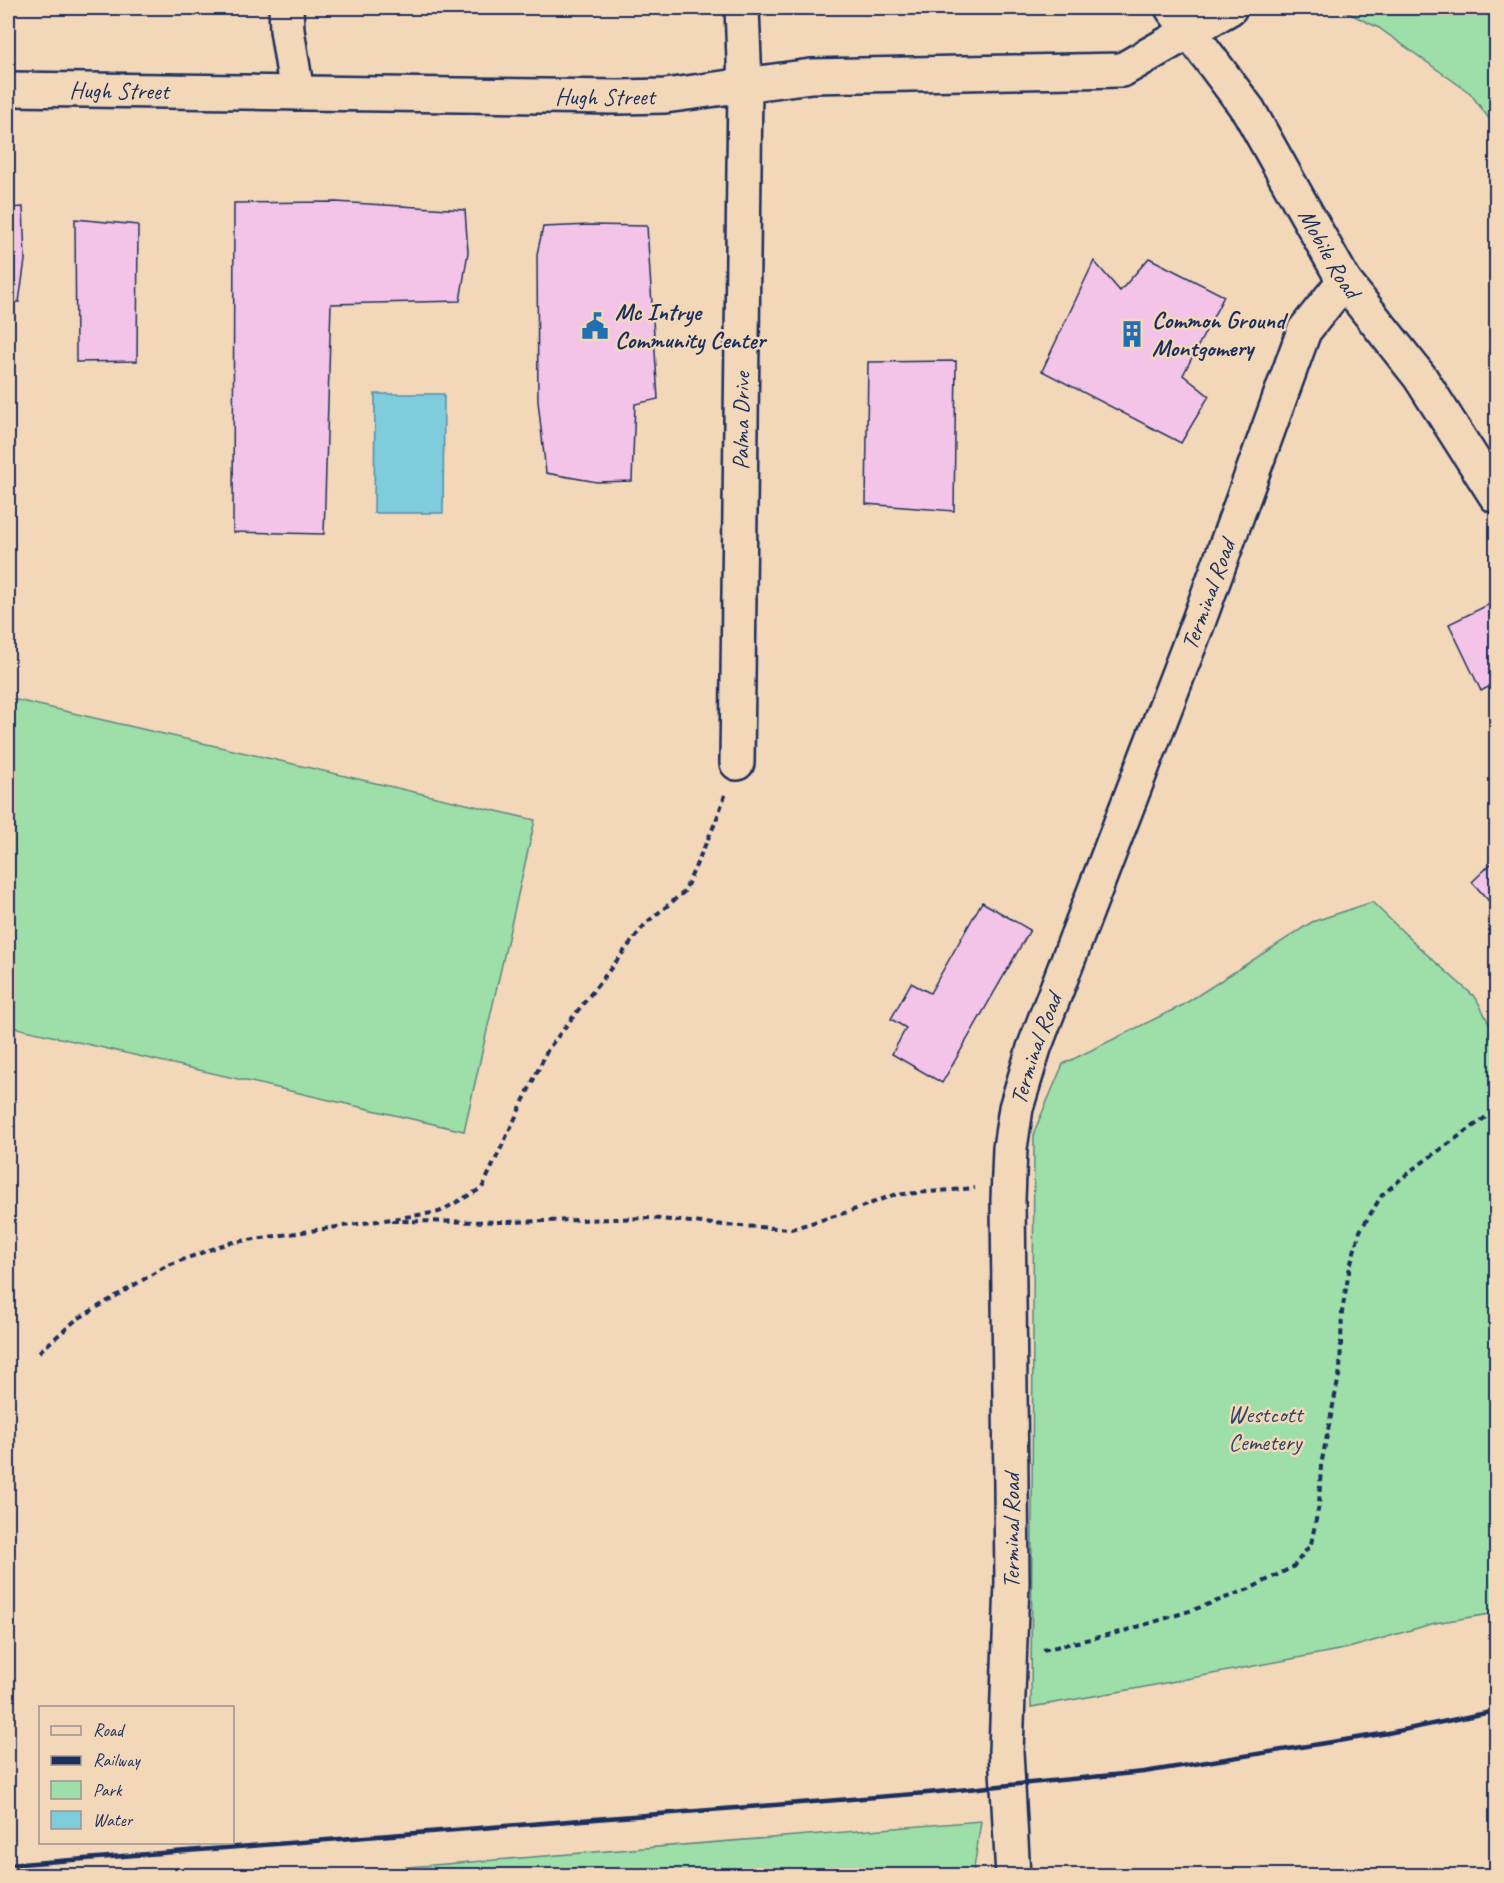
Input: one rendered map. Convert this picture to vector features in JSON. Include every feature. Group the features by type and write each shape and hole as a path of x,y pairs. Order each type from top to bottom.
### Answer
{"street":[{"path":"286,8 287,30 297,93"},
{"name":"Palma Drive","path":"736,763 745,85 742,8"},
{"name":"Hugh Street","path":"8,89 618,97 665,96 811,76 1122,70 1181,20 1230,8"},
{"name":"Mobile Road","path":"1181,20 1249,111 1344,281 1420,377 1497,496"},
{"name":"Terminal Road","path":"1013,1875 1006,1762 1012,1582 1008,1186 1010,1148 1016,1108 1034,1048 1199,620 1304,331 1344,281"}],"path":[{"path":"39,1352 76,1320 166,1266 228,1244 439,1212 482,1188 548,1049 646,923 684,892 716,821 736,763"},
{"path":"1009,1655 1061,1647 1158,1620 1249,1589 1293,1567 1311,1544 1319,1505 1321,1465 1340,1371 1342,1312 1350,1266 1360,1232 1382,1195 1413,1169 1497,1110"},
{"path":"380,1221 508,1222 650,1218 791,1229 848,1212 893,1195 1008,1186"}],"green space":[{"path":"1338,8 1496,8 1496,128 1470,93 1379,28"},
{"path":"8,698 535,820 464,1131 8,1026"},
{"name":"Westcott Cemetery","path":"1372,902 1476,998 1496,1037 1496,1613 1435,1623 1349,1648 1031,1707 1034,1132 1063,1064 1183,1005 1312,922"},
{"path":"981,1821 973,1875 309,1875"}],"water":[{"path":"375,394 444,394 443,513 374,513"}],"building":[{"path":"519,8 557,8 557,10 519,11"},
{"path":"336,202 465,210 468,252 460,301 331,304 324,534 233,532 234,203"},
{"path":"23,207 25,260 19,302 8,302 8,208"},
{"path":"75,219 138,225 137,361 76,362"},
{"name":"Mc Intrye Community Center","path":"647,226 658,399 635,404 632,481 597,482 546,473 538,401 537,254 543,227"},
{"name":"Common Ground Montgomery","path":"1149,258 1224,296 1183,375 1209,396 1181,443 1042,371 1094,261 1120,291"},
{"path":"956,361 954,511 866,504 868,362"},
{"path":"1496,601 1496,683 1481,691 1449,624"},
{"path":"1496,859 1496,909 1472,882"},
{"path":"982,902 1030,930 942,1083 892,1054 906,1028 891,1019 911,983 930,993"}],"railway":[{"path":"8,1865 927,1793 1144,1772 1388,1733 1496,1711"}],"place":[{"name":"Mc Intrye Community Center","path":"595,326"},
{"name":"Common Ground Montgomery","path":"1132,334"}]}
